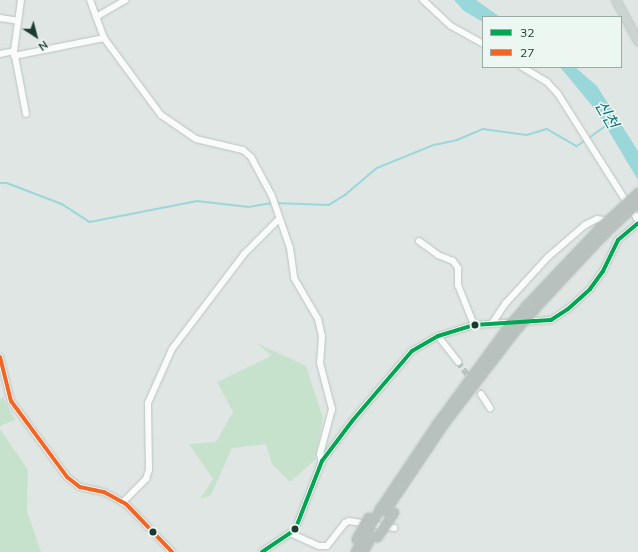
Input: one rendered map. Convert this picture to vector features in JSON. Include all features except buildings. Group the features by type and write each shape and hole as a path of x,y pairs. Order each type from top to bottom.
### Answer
{"highway":[{"path":"438,412 488,352 513,327 602,227 638,192"},
{"path":"602,227 638,202"},
{"path":"355,552 387,510 513,327"},
{"path":"350,552 367,537 387,510 403,472 488,352"},
{"path":"438,438 475,382"},
{"path":"368,517 367,537 369,552"},
{"path":"363,552 367,537"}],"main road":[{"path":"616,0 638,41"}],"street":[{"path":"21,0 14,54 26,114"},
{"path":"90,0 104,38 160,115 196,139 243,150 252,157 272,196 290,248 294,278 318,319 322,336 320,363 332,409 320,454 322,463"},
{"path":"96,17 126,0"},
{"path":"423,0 451,26 482,43"},
{"path":"0,18 18,21"},
{"path":"0,54 14,54 104,38"},
{"path":"262,552 292,534 322,463 353,420 400,365 420,346 438,336 474,325 493,322 537,323 551,320 568,310 597,280 618,240 638,222 558,94 547,82 524,68"},
{"path":"123,502 146,479 149,470 148,403 172,349 244,254 279,219"},
{"path":"493,322 505,304 548,257 586,225 597,219 602,227"},
{"path":"419,241 438,255 454,261 458,268 458,285 474,325"},
{"path":"438,336 458,362"},
{"path":"0,358 11,400 67,477 80,487 104,492 123,502 138,514 148,529 172,552"},
{"path":"481,394 490,408"},
{"path":"292,534 319,546 327,546 349,521 394,528"}],"green space":[{"path":"257,343 306,366 323,418 315,460 290,482 272,464 266,444 232,448 211,495 200,499 213,479 189,444 216,442 233,412 217,382 271,356"},
{"path":"3,397 15,420 0,426 0,399"},
{"path":"0,429 28,470 27,511 41,552 0,552"}],"water":[{"path":"454,0 476,0 499,16 482,16 482,21 464,11"},
{"name":"신천","path":"561,68 576,68 597,86 638,151 638,180 598,113"}],"waterway":[{"name":"신천","path":"589,138 607,125"},
{"path":"275,203 329,205 345,195 377,168 434,145 457,140 483,129 527,135 547,129 577,146 586,140"},
{"path":"0,183 7,183 62,204 90,222 197,201 249,207 272,203"}],"tunnel":[{"path":"458,362 481,394"}],"transit line":[{"name":"32","path":"262,552 295,530 322,461 353,420 412,351 438,336 474,325 551,320 568,309 590,289 603,271 618,240 638,223"},
{"name":"27","path":"0,357 11,401 67,477 80,487 104,492 127,505 172,552"}]}
